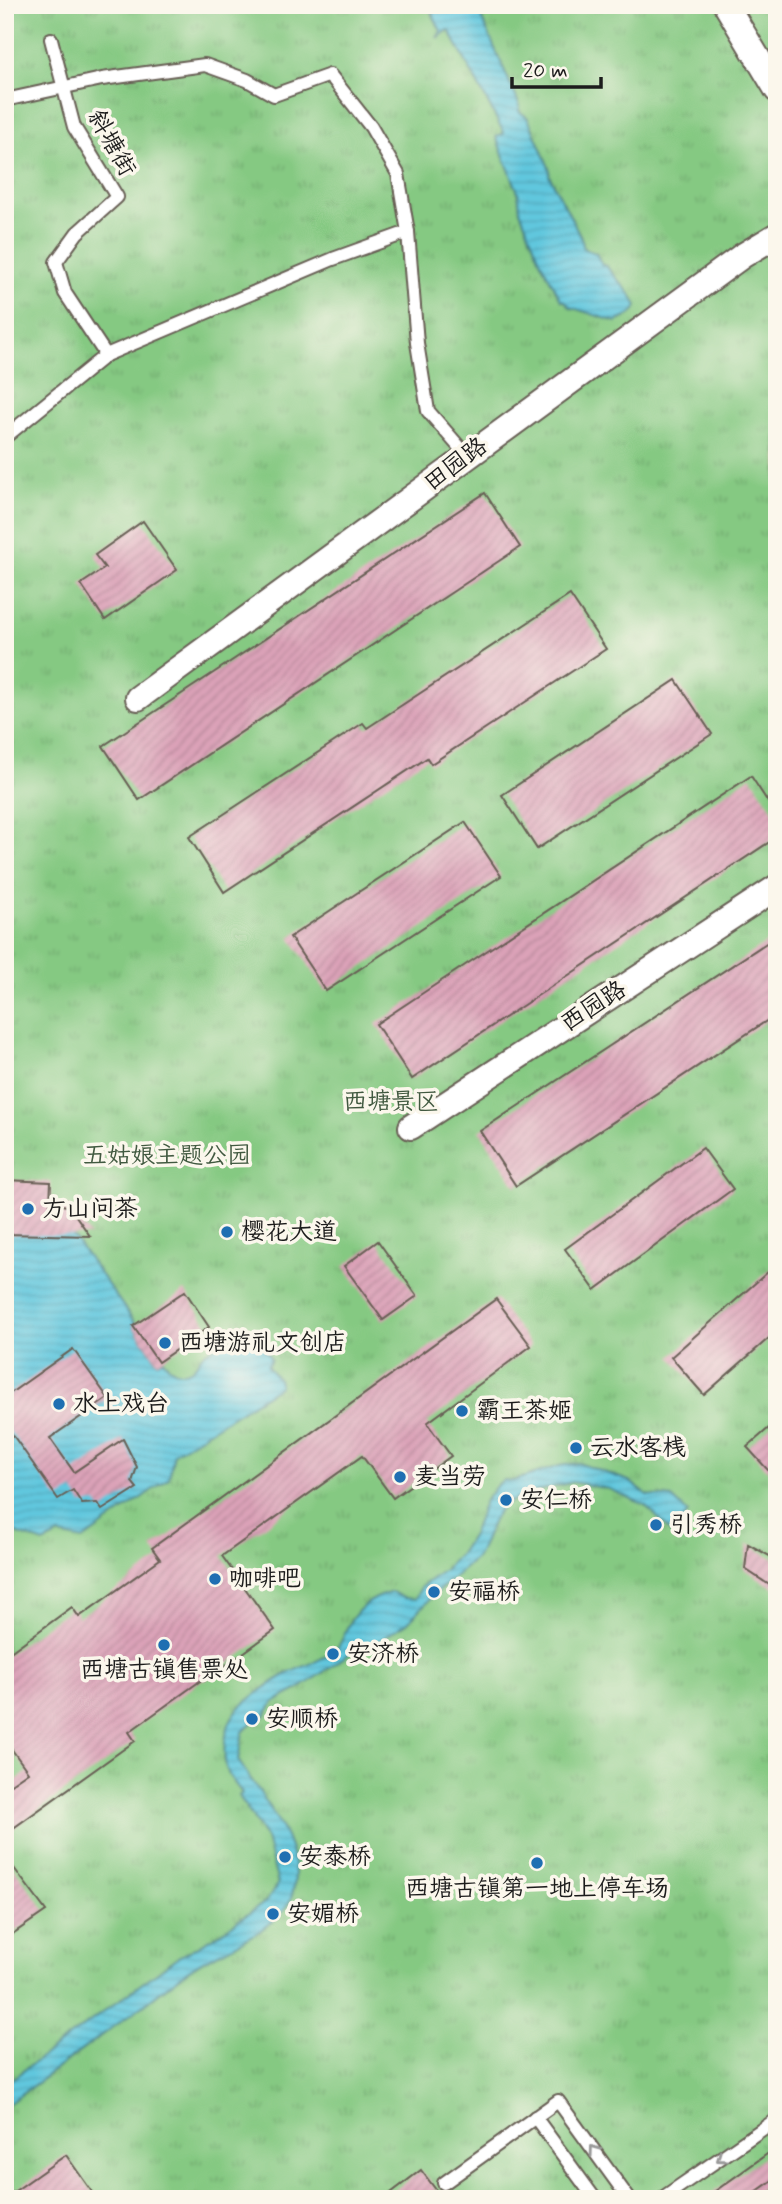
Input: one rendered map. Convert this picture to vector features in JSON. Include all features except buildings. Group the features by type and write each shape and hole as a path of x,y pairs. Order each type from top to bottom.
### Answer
{"street":[{"path":"726,5 777,90"},
{"name":"田园路","path":"138,698 742,256 777,236"},
{"name":"西园路","path":"411,1127 777,887"}],"lane":[{"name":"斜塘街","path":"51,39 74,127 117,197 77,233 56,262 65,293 106,355"},
{"path":"5,100 155,70 205,65 247,80 274,95 330,75 371,127 398,174 408,232 417,342 428,411 468,457"},
{"path":"5,437 106,355 333,259 408,232"},
{"path":"444,2183 558,2101 629,2199"},
{"path":"535,2117 595,2199"},
{"path":"661,2199 777,2119"}],"green space":[{"name":"西塘景区","path":"5,5 777,5 777,2199 5,2199"}],"water":[{"path":"428,5 476,5 520,106 519,111 528,118 550,170 549,175 581,237 584,249 596,253 602,265 606,266 632,296 637,306 628,316 616,322 570,307 561,300 541,262 520,211 518,192 496,137 504,133 449,30 437,38 441,31"},
{"path":"62,1221 136,1324 134,1327 158,1362 163,1359 175,1370 188,1371 206,1352 254,1331 271,1359 267,1366 278,1379 280,1386 174,1453 169,1478 83,1540 59,1535 44,1543 5,1529 5,1234"},
{"path":"578,1463 629,1481 647,1495 672,1498 688,1513 672,1535 645,1505 609,1489 572,1482 531,1493 503,1505 494,1518 477,1557 407,1623 366,1649 359,1647 299,1689 274,1702 265,1716 255,1720 243,1732 238,1760 270,1808 288,1843 294,1862 295,1880 286,1908 255,1934 182,1975 5,2106 5,2084 178,1957 211,1939 267,1901 278,1883 266,1839 239,1796 242,1793 227,1768 224,1752 226,1735 235,1713 282,1677 324,1658 335,1650 353,1617 376,1598 392,1592 403,1598 415,1599 421,1587 444,1570 462,1551 473,1533 484,1502 497,1485 504,1480 513,1481 559,1466"}],"place":[{"name":"方山问茶","path":"28,1209"},
{"name":"樱花大道","path":"227,1232"},
{"name":"西塘游礼文创店","path":"165,1343"},
{"name":"水上戏台","path":"59,1404"},
{"name":"霸王茶姬","path":"462,1411"},
{"name":"云水客栈","path":"576,1448"},
{"name":"麦当劳","path":"400,1477"},
{"name":"安仁桥","path":"506,1500"},
{"name":"引秀桥","path":"656,1525"},
{"name":"咖啡吧","path":"215,1579"},
{"name":"安福桥","path":"434,1592"},
{"name":"西塘古镇售票处","path":"164,1645"},
{"name":"安济桥","path":"333,1654"},
{"name":"安顺桥","path":"252,1719"},
{"name":"安泰桥","path":"285,1857"},
{"name":"西塘古镇第一地上停车场","path":"537,1863"},
{"name":"安媚桥","path":"273,1914"}],"park label":[{"name":"五姑娘主题公园","path":"167,1156"}]}
